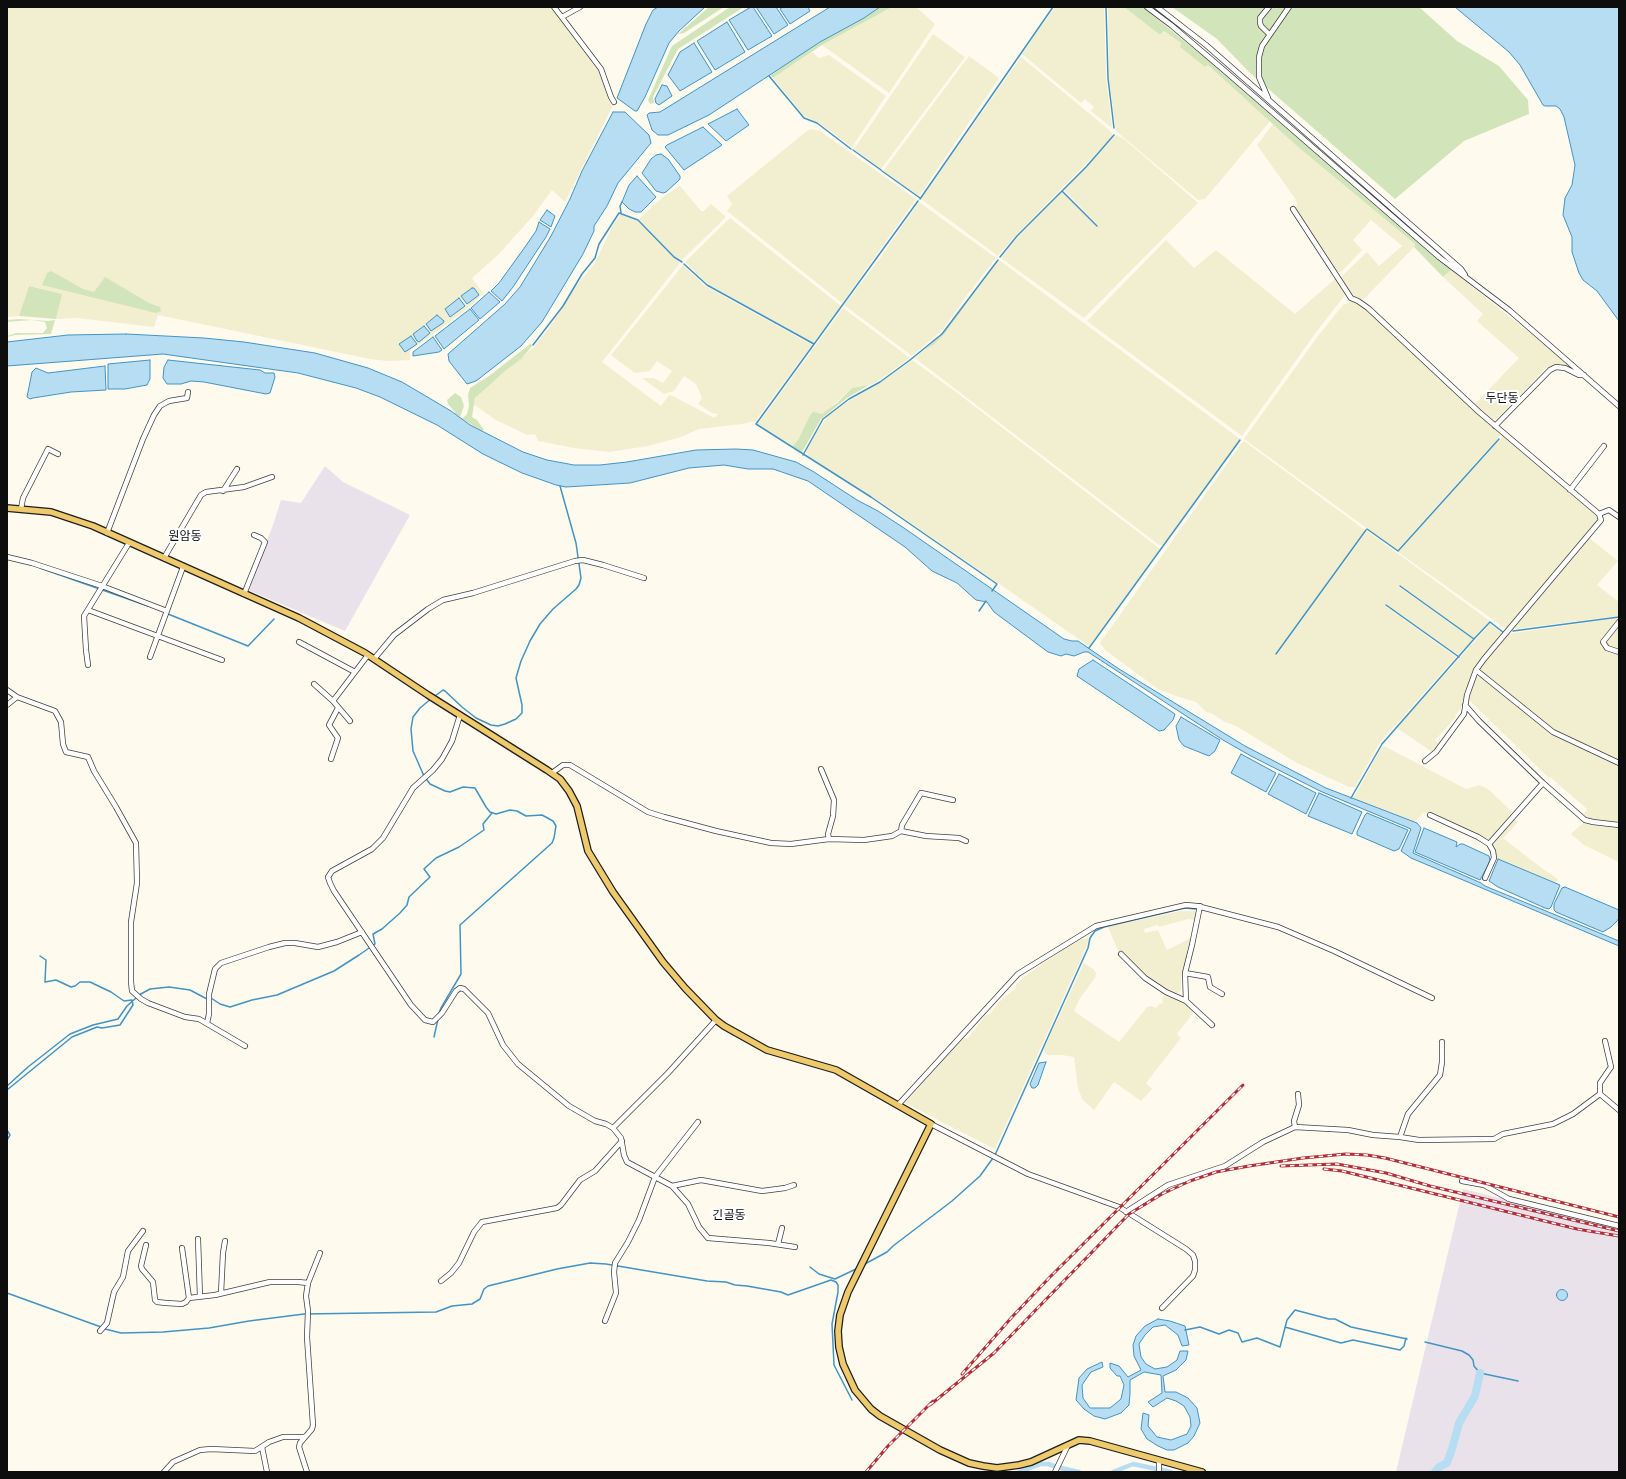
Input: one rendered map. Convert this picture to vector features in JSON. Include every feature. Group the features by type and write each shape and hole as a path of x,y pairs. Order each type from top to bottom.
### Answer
{"main road":[{"path":"7,508 51,512 87,524 299,618 368,655 552,773 560,779 577,806 588,851 613,892 663,962 716,1020 767,1050 836,1070 931,1124 844,1303 838,1331 839,1348 846,1372 861,1399 880,1416 940,1450 969,1463 997,1468 1031,1462 1069,1443 1079,1440 1090,1441 1202,1472"}],"street":[{"path":"554,7 601,69 614,102"},
{"path":"562,18 580,7"},
{"path":"1147,7 1176,29 1439,257 1509,310 1619,406"},
{"path":"1157,7 1206,45 1461,269 1467,278"},
{"path":"1269,7 1260,18 1260,23 1269,34"},
{"path":"1272,103 1266,94 1259,77 1259,56 1262,46 1269,34 1289,7"},
{"path":"1293,209 1351,298 1368,308 1495,426 1599,514 1601,520 1488,653 1476,670 1467,695 1464,714 1436,752 1425,761"},
{"path":"1495,426 1550,370 1556,367 1565,368 1579,375 1584,375"},
{"path":"107,533 143,439 154,415 160,406 169,401 187,398 188,392"},
{"path":"1570,490 1604,446"},
{"path":"21,509 23,498 48,449 58,454"},
{"path":"223,491 237,469"},
{"path":"164,558 198,498 206,492 223,491 244,487 272,477"},
{"path":"1599,514 1609,510 1619,517"},
{"path":"244,594 265,542 261,538 254,535"},
{"path":"88,664 84,616 129,543"},
{"path":"7,556 102,586 167,612"},
{"path":"374,659 394,635 428,609 443,600 473,593 583,560 603,564 644,578"},
{"path":"150,657 183,567"},
{"path":"88,610 222,660"},
{"path":"1619,622 1603,642 1607,648 1619,652"},
{"path":"299,642 355,672"},
{"path":"333,700 368,655"},
{"path":"1476,670 1552,732 1619,763"},
{"path":"314,684 333,700 350,721"},
{"path":"7,690 17,697 55,711 61,722 63,744 66,752 88,757 94,771 136,843 137,883 131,922 132,991 141,1000 185,1017 199,1019 245,1046"},
{"path":"7,706 17,697"},
{"path":"1465,705 1478,721 1543,783 1585,820 1619,825"},
{"path":"331,759 338,738 329,725 338,708"},
{"path":"460,715 452,741 442,759 433,770 413,788 383,838 372,848 332,871 328,877 334,891 411,1005 425,1020 433,1022 442,1013 456,991 460,988 464,989 488,1013 503,1045 518,1064 569,1106 595,1121 613,1128 622,1141 624,1155 627,1162 672,1186 688,1204 699,1227 708,1238 778,1244 795,1247"},
{"path":"552,773 563,765 570,765 648,812 664,818 770,843 792,844 829,839 864,840 892,836 901,831 926,836 959,838 966,841"},
{"path":"821,769 834,800 833,816 828,834 829,839"},
{"path":"1488,844 1543,783"},
{"path":"901,831 902,825 921,793 953,800"},
{"path":"1430,816 1478,837 1488,844 1493,851 1494,858 1485,878"},
{"path":"898,1105 1018,974 1096,926 1186,905 1200,906 1278,927 1334,951 1432,998"},
{"path":"1186,1001 1184,973 1192,945 1200,906"},
{"path":"207,1023 209,1014 209,994 215,969 221,963 285,943 318,947 337,942 362,932"},
{"path":"1121,954 1145,978 1166,992 1186,1001 1212,1025"},
{"path":"1184,973 1208,977 1210,987 1222,994"},
{"path":"613,1128 668,1073 716,1020"},
{"path":"1605,1041 1611,1067 1600,1083 1600,1094 1619,1110"},
{"path":"1400,1137 1408,1114 1440,1075 1442,1062 1442,1042"},
{"path":"1295,1127 1294,1121 1299,1105 1298,1094"},
{"path":"1126,1212 1168,1185 1225,1166 1263,1142 1295,1127 1348,1130 1373,1135 1419,1140 1494,1139 1503,1134 1553,1124 1573,1114 1600,1094"},
{"path":"605,1321 616,1293 614,1272 615,1263 639,1220 655,1177 698,1122"},
{"path":"931,1124 1028,1174 1112,1204 1186,1249 1193,1255 1195,1261 1193,1276 1162,1308"},
{"path":"441,1281 451,1273 459,1263 474,1232 482,1222 557,1208 580,1180 595,1171 622,1141"},
{"path":"672,1186 701,1180 762,1191 785,1188 794,1185"},
{"path":"1462,1181 1484,1185 1510,1199 1619,1226"},
{"path":"778,1244 782,1228"},
{"path":"100,1331 107,1323 114,1292 123,1277 128,1251 143,1231"},
{"path":"198,1239 200,1297"},
{"path":"221,1293 225,1240"},
{"path":"146,1245 141,1266 153,1282 155,1300 157,1302 182,1304 189,1298 221,1293 270,1282 308,1283"},
{"path":"182,1248 189,1298"},
{"path":"307,1472 299,1447 304,1437 313,1426 307,1337 308,1311 306,1296 308,1283 320,1253"},
{"path":"164,1472 173,1462 196,1451 211,1448 255,1451 283,1437 304,1437"},
{"path":"1055,1472 1069,1443"},
{"path":"262,1447 267,1472"},
{"path":"1159,1461 1159,1472"}],"shaded area":[{"path":"7,7 551,7 601,75 612,107 565,202 552,190 533,216 498,255 472,278 483,293 471,306 410,351 410,360 388,361 370,359 158,315 154,327 77,318 56,319 61,294 29,286 19,316 7,317"},
{"path":"892,7 916,7 935,24 889,93 822,45"},
{"path":"1055,7 1104,7 1106,78 1112,128 1091,111 1094,107 1085,99 1081,103 1022,54"},
{"path":"1108,7 1124,7 1160,35 1164,31 1181,43 1180,47 1205,67 1208,65 1270,121 1205,199 1198,200 1116,131 1109,78"},
{"path":"933,34 965,57 881,169 854,149"},
{"path":"812,52 819,58 829,55 886,96 852,147 818,122 804,116 773,78"},
{"path":"969,56 999,78 919,196 883,171"},
{"path":"1021,57 1108,129 1112,133 1112,137 1016,235 998,256 921,199"},
{"path":"1273,124 1298,147 1415,244 1414,247 1363,300 1350,293 1340,279 1341,277 1367,252 1379,266 1402,246 1371,220 1353,240 1362,250 1341,272 1337,272 1294,209 1297,205 1296,200 1257,145"},
{"path":"812,129 820,131 916,199 842,303 727,211 732,204 727,196 808,130"},
{"path":"1116,135 1124,139 1198,203 1084,318 1001,258 1018,237 1062,192 1096,226 1099,226 1064,190"},
{"path":"680,186 701,211 704,211 711,204 725,216 725,218 682,260 674,256 639,219 663,197"},
{"path":"919,202 996,258 943,329 912,356 844,305 878,261"},
{"path":"621,214 637,220 680,263 602,362 661,406 669,395 714,418 718,414 712,413 698,404 702,398 696,384 684,376 674,391 664,394 642,378 654,378 663,383 672,371 657,361 650,371 635,373 611,355 683,265 705,286 812,345 755,421 699,429 681,437 648,446 609,452 574,448 538,441 535,434 527,435 496,420 473,404 478,393 533,348 549,328 577,285 595,263 613,225"},
{"path":"730,218 841,306 813,343 708,284 685,262"},
{"path":"1166,240 1194,268 1216,250 1295,314 1335,279 1345,295 1317,331 1242,436 1087,321"},
{"path":"999,260 1240,439 1163,545 1159,545 915,358 946,332"},
{"path":"1451,270 1575,371 1560,364 1555,364 1545,369 1497,419 1490,419 1475,404 1519,358 1477,321 1483,314 1443,277"},
{"path":"1352,301 1366,310 1501,435 1397,550 1244,439 1318,336 1343,305"},
{"path":"843,308 910,358 875,383 852,388 822,414 809,417 798,440 793,446 758,424"},
{"path":"912,360 956,392 1160,549 1089,646 872,496 809,457 806,452 816,433 828,416 849,401 880,383"},
{"path":"1503,436 1598,518 1506,629 1398,552"},
{"path":"1244,441 1365,530 1275,655 1276,656 1367,531 1490,621 1474,638 1400,585 1399,587 1473,639 1458,655 1385,604 1385,606 1456,657 1380,742 1355,787 1349,787 1297,763 1236,726 1225,722 1211,713 1206,712 1196,702 1158,689 1105,650 1100,643"},
{"path":"325,466 343,482 410,515 345,631 248,590 281,500 301,503"},
{"path":"1589,538 1618,561 1597,585 1619,602 1619,616 1515,629 1522,617"},
{"path":"1619,618 1601,643 1603,647 1619,654 1619,761 1554,731 1483,674 1481,670 1480,667 1507,634"},
{"path":"1490,624 1503,634 1475,668 1465,691 1461,708 1455,715 1456,717 1435,740 1439,744 1432,752 1397,728"},
{"path":"1619,624 1619,651 1606,646 1606,640"},
{"path":"1475,676 1482,678 1552,733 1619,765 1619,822 1589,819 1584,814 1587,809 1550,777 1548,777 1469,700 1468,697"},
{"path":"1384,746 1466,789 1479,785 1488,789 1511,811 1511,814 1491,839 1486,840 1424,812 1414,822 1353,799 1381,748"},
{"path":"1515,819 1518,822 1503,838 1558,879 1556,883 1498,859 1492,845"},
{"path":"1583,823 1619,828 1619,862 1584,845 1571,834"},
{"path":"1181,911 1196,911 1196,920 1188,919 1159,927 1158,925 1144,929 1145,933 1158,930 1167,950 1191,938 1181,978 1181,990 1174,994 1166,991 1136,972 1118,951 1108,927"},
{"path":"1089,938 995,1149 905,1103 951,1051 964,1038 968,1038 985,1016 991,1013 999,1002 1015,989 1016,985 1025,976 1069,946 1082,939"},
{"path":"1084,963 1094,970 1096,973 1095,978 1080,998 1074,1011 1119,1042 1147,1007 1151,1006 1156,1008 1159,1004 1163,1003 1162,998 1165,995 1168,994 1183,1001 1194,1012 1177,1034 1181,1038 1146,1083 1152,1089 1141,1101 1114,1082 1094,1110 1082,1099 1078,1088 1074,1057 1048,1055 1045,1053 1044,1049"},
{"path":"1463,1189 1619,1227 1619,1472 1396,1472"}],"green space":[{"path":"709,7 724,7 684,33 678,34"},
{"path":"730,7 744,7 678,49 653,97 654,103 650,104 648,100 672,46"},
{"path":"880,7 892,7 822,45 773,78 771,75 820,42 864,18"},
{"path":"1124,7 1142,7 1145,9 1209,61 1451,270 1443,277 1414,247 1415,244 1298,147 1208,65 1205,67 1180,47 1181,43 1164,31 1160,35"},
{"path":"1172,7 1419,7 1457,41 1499,66 1528,100 1529,114 1464,141 1395,199 1250,73 1217,39"},
{"path":"998,260 946,332 933,345 925,350 946,330"},
{"path":"51,271 83,289 94,292 105,277 149,303 160,307 161,311 156,313 42,285 47,273"},
{"path":"29,286 62,294 56,319 19,316"},
{"path":"19,319 55,320 51,334 15,335 7,337 16,333 43,333 47,328 45,322 32,320 7,322 7,320"},
{"path":"530,344 533,345 521,359 475,398 472,417 477,420 484,430 482,431 462,419 467,414 470,388 489,376"},
{"path":"869,385 847,398 821,419 802,452 793,446 798,440 813,412 822,414 837,403 852,388"},
{"path":"455,393 461,397 464,406 460,417 455,414 447,400"}],"water":[{"path":"658,7 705,7 679,31 669,43 645,97 637,111 635,111 617,98 646,24 653,10"},
{"path":"753,7 772,36 748,50 729,20"},
{"path":"756,7 776,7 788,25 774,34"},
{"path":"783,7 808,7 810,11 790,24 780,9"},
{"path":"830,7 880,7 864,18 820,42 709,115 668,135 658,135 652,130 647,115 649,113 660,112"},
{"path":"1455,7 1619,7 1619,321 1597,291 1583,280 1572,252 1572,237 1563,215 1565,198 1572,185 1575,165 1564,117 1560,109 1556,106 1543,105 1520,65 1509,52"},
{"path":"727,22 745,52 715,70 697,41"},
{"path":"694,43 712,72 680,91 668,75 680,52"},
{"path":"662,85 667,86 672,96 659,105 656,103 655,99"},
{"path":"737,109 749,125 726,141 708,124"},
{"path":"613,112 625,112 649,135 651,143 618,183 607,206 594,226 594,231 583,254 542,322 521,346 476,381 467,384 449,361 448,354 505,304 520,287 551,236 570,199 582,171"},
{"path":"703,127 722,145 684,170 665,147"},
{"path":"661,154 668,159 680,176 680,179 677,182 663,193 656,191 642,173 651,159 656,155"},
{"path":"637,176 656,197 641,212 635,212 629,209 622,202 629,185"},
{"path":"547,210 555,216 551,227 540,220"},
{"path":"539,222 550,229 513,287 502,301 491,291 499,283 525,247 536,231"},
{"path":"474,288 479,295 467,304 461,296"},
{"path":"489,292 500,302 480,319 471,308"},
{"path":"459,298 465,306 450,317 445,309"},
{"path":"470,309 479,320 444,349 435,336"},
{"path":"437,315 444,321 431,331 426,324"},
{"path":"424,326 430,333 419,342 413,334"},
{"path":"126,334 204,338 244,342 315,353 368,368 402,382 451,411 470,425 523,452 547,460 574,465 600,465 627,462 696,450 736,449 753,450 796,462 904,528 1064,639 1078,641 1119,669 1245,746 1326,788 1417,823 1421,828 1413,853 1485,886 1619,941 1619,946 1411,858 1401,851 1411,829 1320,791 1251,756 1223,740 1088,652 1074,656 1066,654 1061,656 1048,652 994,612 987,602 976,600 957,583 932,571 905,547 808,481 773,469 748,469 724,465 689,468 630,483 566,487 522,473 483,454 437,425 380,397 356,388 298,373 163,354 7,366 7,342 68,335"},
{"path":"411,336 417,344 405,352 399,344"},
{"path":"433,337 442,350 439,352 413,356 413,352"},
{"path":"150,360 150,379 147,385 125,389 108,389 108,364"},
{"path":"168,360 260,370 265,373 274,373 275,377 270,393 266,394 204,382 191,381 181,384 167,384 163,378 164,367"},
{"path":"105,366 106,390 71,392 30,399 27,397 32,372 36,368 48,373"},
{"path":"1093,660 1175,714 1173,720 1164,730 1159,731 1077,676 1079,669"},
{"path":"1181,717 1220,740 1215,751 1209,756 1184,746 1179,740 1176,726"},
{"path":"1241,754 1276,773 1266,792 1231,773"},
{"path":"1279,774 1316,793 1306,814 1268,794"},
{"path":"1319,793 1362,812 1352,834 1308,816"},
{"path":"1367,813 1408,830 1399,849 1394,851 1357,835 1357,832"},
{"path":"1424,828 1457,842 1456,847 1463,844 1489,856 1490,860 1480,880 1415,852"},
{"path":"1498,859 1560,885 1551,907 1549,909 1545,908 1498,887 1489,881"},
{"path":"1565,887 1619,910 1619,918 1611,927 1603,932 1556,912 1554,910 1554,904 1562,888"},
{"path":"1046,1062 1038,1085 1035,1088 1032,1088 1030,1084 1039,1063"},
{"path":"1562,1289 1566,1291 1568,1295 1566,1299 1562,1301 1558,1299 1556,1295 1558,1291"},
{"path":"1158,1319 1185,1326 1189,1345 1182,1346 1178,1335 1165,1325 1153,1327 1139,1344 1141,1357 1146,1364 1155,1369 1167,1367 1177,1360 1180,1351 1188,1351 1186,1360 1176,1370 1163,1376 1165,1392 1176,1392 1188,1398 1197,1408 1200,1423 1194,1436 1188,1443 1174,1450 1167,1450 1147,1439 1141,1429 1143,1413 1149,1415 1148,1426 1157,1437 1171,1440 1187,1434 1191,1426 1190,1417 1184,1406 1176,1401 1167,1398 1153,1407 1148,1402 1162,1393 1161,1375 1144,1372 1130,1380 1129,1405 1121,1413 1105,1419 1094,1416 1084,1409 1076,1400 1079,1378 1087,1369 1102,1362 1103,1367 1091,1372 1082,1385 1083,1398 1090,1408 1110,1408 1121,1399 1124,1385 1120,1376 1117,1376 1110,1368 1110,1363 1119,1366 1128,1377 1141,1370 1134,1356 1133,1345 1136,1336 1145,1326"}],"waterway":[{"path":"920,199 1053,7"},
{"path":"1106,7 1108,78 1114,128"},
{"path":"769,76 804,118 817,123 851,149"},
{"path":"1000,257 1017,236 1086,167 1114,135"},
{"path":"853,150 881,170"},
{"path":"882,171 920,198"},
{"path":"1062,191 1097,226"},
{"path":"918,201 756,424 871,497 997,584 992,591"},
{"path":"621,213 620,206 622,202"},
{"path":"533,345 563,306 582,274 595,258 599,244 619,213 638,220 674,257 682,262"},
{"path":"803,455 823,419 849,399 880,382 942,334 998,260"},
{"path":"684,264 707,285 814,344"},
{"path":"1367,529 1398,551 1499,439"},
{"path":"1089,648 1240,440"},
{"path":"435,696 443,690 445,691 476,718 491,725 498,726 505,724 516,719 522,713 522,705 516,678 521,661 540,624 553,609 576,589 581,578 576,543 560,486"},
{"path":"1276,654 1366,530"},
{"path":"40,568 148,606"},
{"path":"1400,586 1474,639"},
{"path":"979,611 986,601"},
{"path":"1386,605 1459,657"},
{"path":"168,614 248,646 274,619"},
{"path":"1513,631 1619,617"},
{"path":"1351,798 1382,744 1474,639 1490,622 1504,633"},
{"path":"432,698 420,708 413,717 411,729 413,751 424,776 430,784 450,792 463,787 475,788 490,812 496,814 510,810 517,811 526,816 542,815 553,821 556,826 552,843 460,925 461,974 439,1013"},
{"path":"211,998 220,1004 230,1007 252,1000 277,995 334,971 359,955 375,944 373,934 382,929 400,913 407,905 409,897 430,877 424,869 436,858 459,847 484,830 483,824 492,813"},
{"path":"995,1155 1088,948 1090,938 1095,931 1104,927 1185,908 1196,909"},
{"path":"7,1090 72,1037 97,1027 102,1028 120,1025 133,1005 132,1000 124,1001 111,992 90,982 80,982 71,987 56,980 45,982 46,960 40,956"},
{"path":"139,995 150,989 169,987 190,990 207,999"},
{"path":"7,1086 28,1067 70,1034 93,1025 118,1019 127,1006 136,998"},
{"path":"434,1037 438,1019"},
{"path":"7,1130 10,1135 7,1140"},
{"path":"863,1265 887,1252 952,1201 980,1176 993,1158"},
{"path":"105,1329 121,1333 163,1332 209,1328 304,1314 436,1312 452,1306 472,1304 480,1299 484,1289 488,1286 557,1269 590,1263 606,1264 707,1281 726,1282 735,1285 781,1292 788,1295 831,1280 836,1282 838,1285 832,1324 834,1365 852,1400"},
{"path":"810,1267 819,1274 835,1279 856,1269"},
{"path":"7,1293 101,1327"},
{"path":"1185,1330 1200,1327 1219,1334 1229,1330 1238,1333 1242,1342 1257,1338 1280,1347 1287,1320 1295,1310 1329,1319 1335,1319 1351,1327 1407,1339"},
{"path":"1285,1327 1341,1343 1353,1340 1400,1350 1404,1346 1406,1338"},
{"path":"1425,1342 1462,1351 1469,1355 1473,1360 1474,1366 1480,1373 1518,1381"},
{"path":"1435,1472 1439,1467 1447,1463 1459,1423 1475,1396 1480,1373"},
{"path":"1019,1472 1041,1464 1054,1466"},
{"path":"1113,1472 1133,1464 1171,1472"},
{"path":"1061,1468 1079,1472"}],"railway":[{"path":"962,1374 1012,1317 1050,1277 1243,1085"},
{"path":"930,1405 994,1353 1129,1214 1162,1194 1190,1181 1216,1172 1303,1158 1346,1154 1367,1155 1385,1158 1619,1217"},
{"path":"1281,1166 1337,1164 1386,1173 1430,1186 1619,1231"},
{"path":"1324,1169 1342,1171 1577,1229 1619,1236"},
{"path":"866,1472 888,1446 933,1401"}],"district":[{"name":"두단동","path":"1502,398"},
{"name":"원암동","path":"185,536"},
{"name":"긴골동","path":"729,1215"}]}
